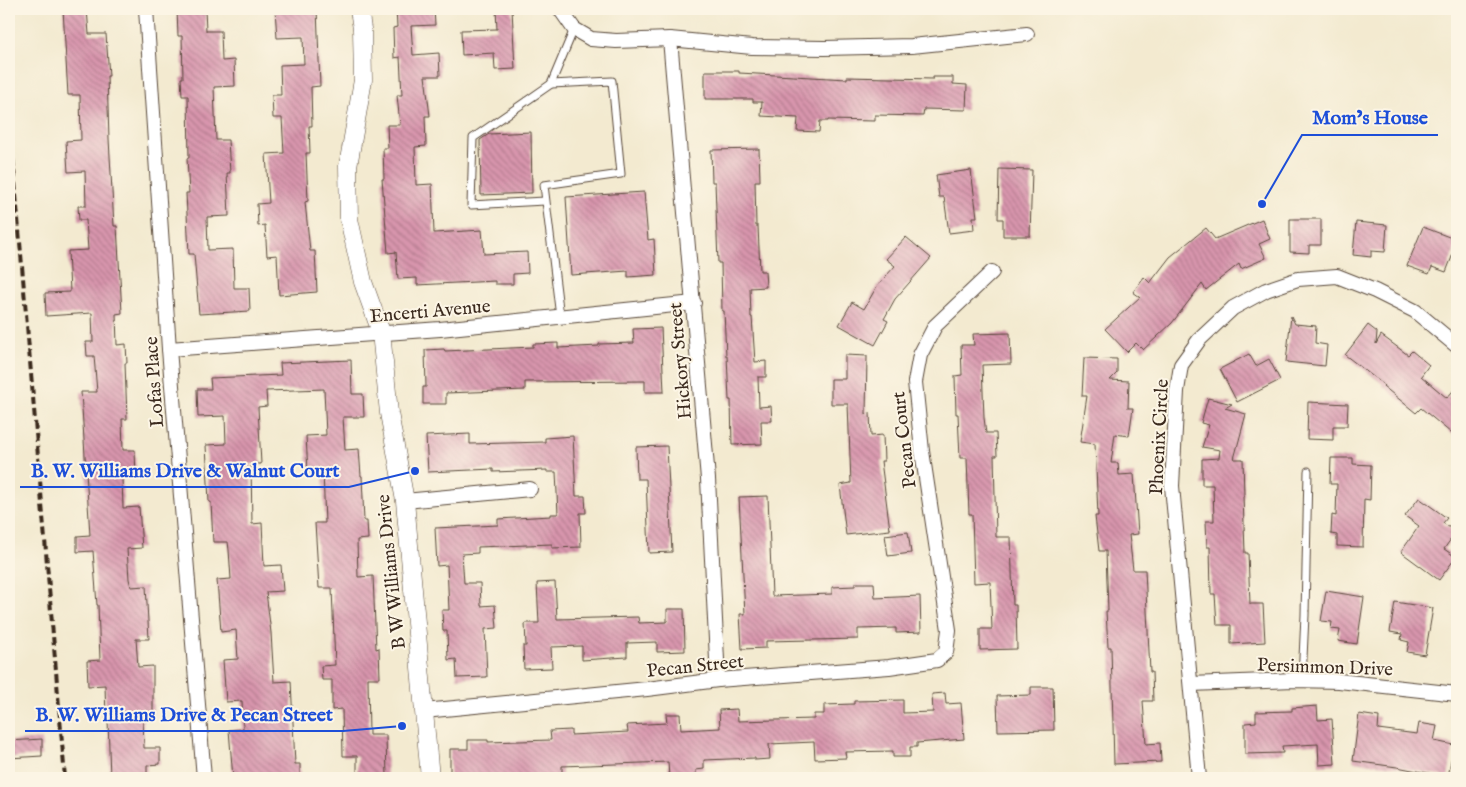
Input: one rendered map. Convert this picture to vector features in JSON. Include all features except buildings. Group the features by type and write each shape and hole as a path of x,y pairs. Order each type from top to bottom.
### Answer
{"street":[{"name":"Lofas Place","path":"146,9 169,349 204,778"},
{"name":"B W Williams Drive","path":"359,9 362,29 363,80 348,166 349,219 362,282 381,332 389,412 406,501 430,778"},
{"path":"560,9 574,29 591,38 616,41 670,39 752,47 824,48 912,46 1027,34"},
{"name":"Hickory Street","path":"670,39 708,479 718,680"},
{"name":"Pecan Court","path":"949,632 922,451 915,382 920,355 935,326 992,272"},
{"name":"Phoenix Circle","path":"1199,778 1172,486 1177,391 1181,366 1199,340 1233,308 1266,290 1298,279 1337,276 1375,291 1415,311 1457,346"},
{"name":"Encerti Avenue","path":"169,349 440,329 694,303"},
{"path":"406,501 530,489"},
{"name":"Pecan Street","path":"424,711 647,689 718,680 889,667 937,660 946,652 949,632"},
{"name":"Persimmon Drive","path":"1191,684 1302,680 1339,681 1456,694"}],"lane":[{"path":"551,84 574,29"},
{"path":"546,201 471,205 473,138 551,84 612,81 621,174 544,185 546,201 560,317"},
{"path":"1302,680 1308,471"},
{"path":"1456,694 1457,679"}],"railway":[{"path":"9,111 65,778"}],"place":[{"name":"Mom’s House","path":"1262,204"},
{"name":"B. W. Williams Drive & Walnut Court","path":"415,471"},
{"name":"B. W. Williams Drive & Pecan Street","path":"402,726"}]}
